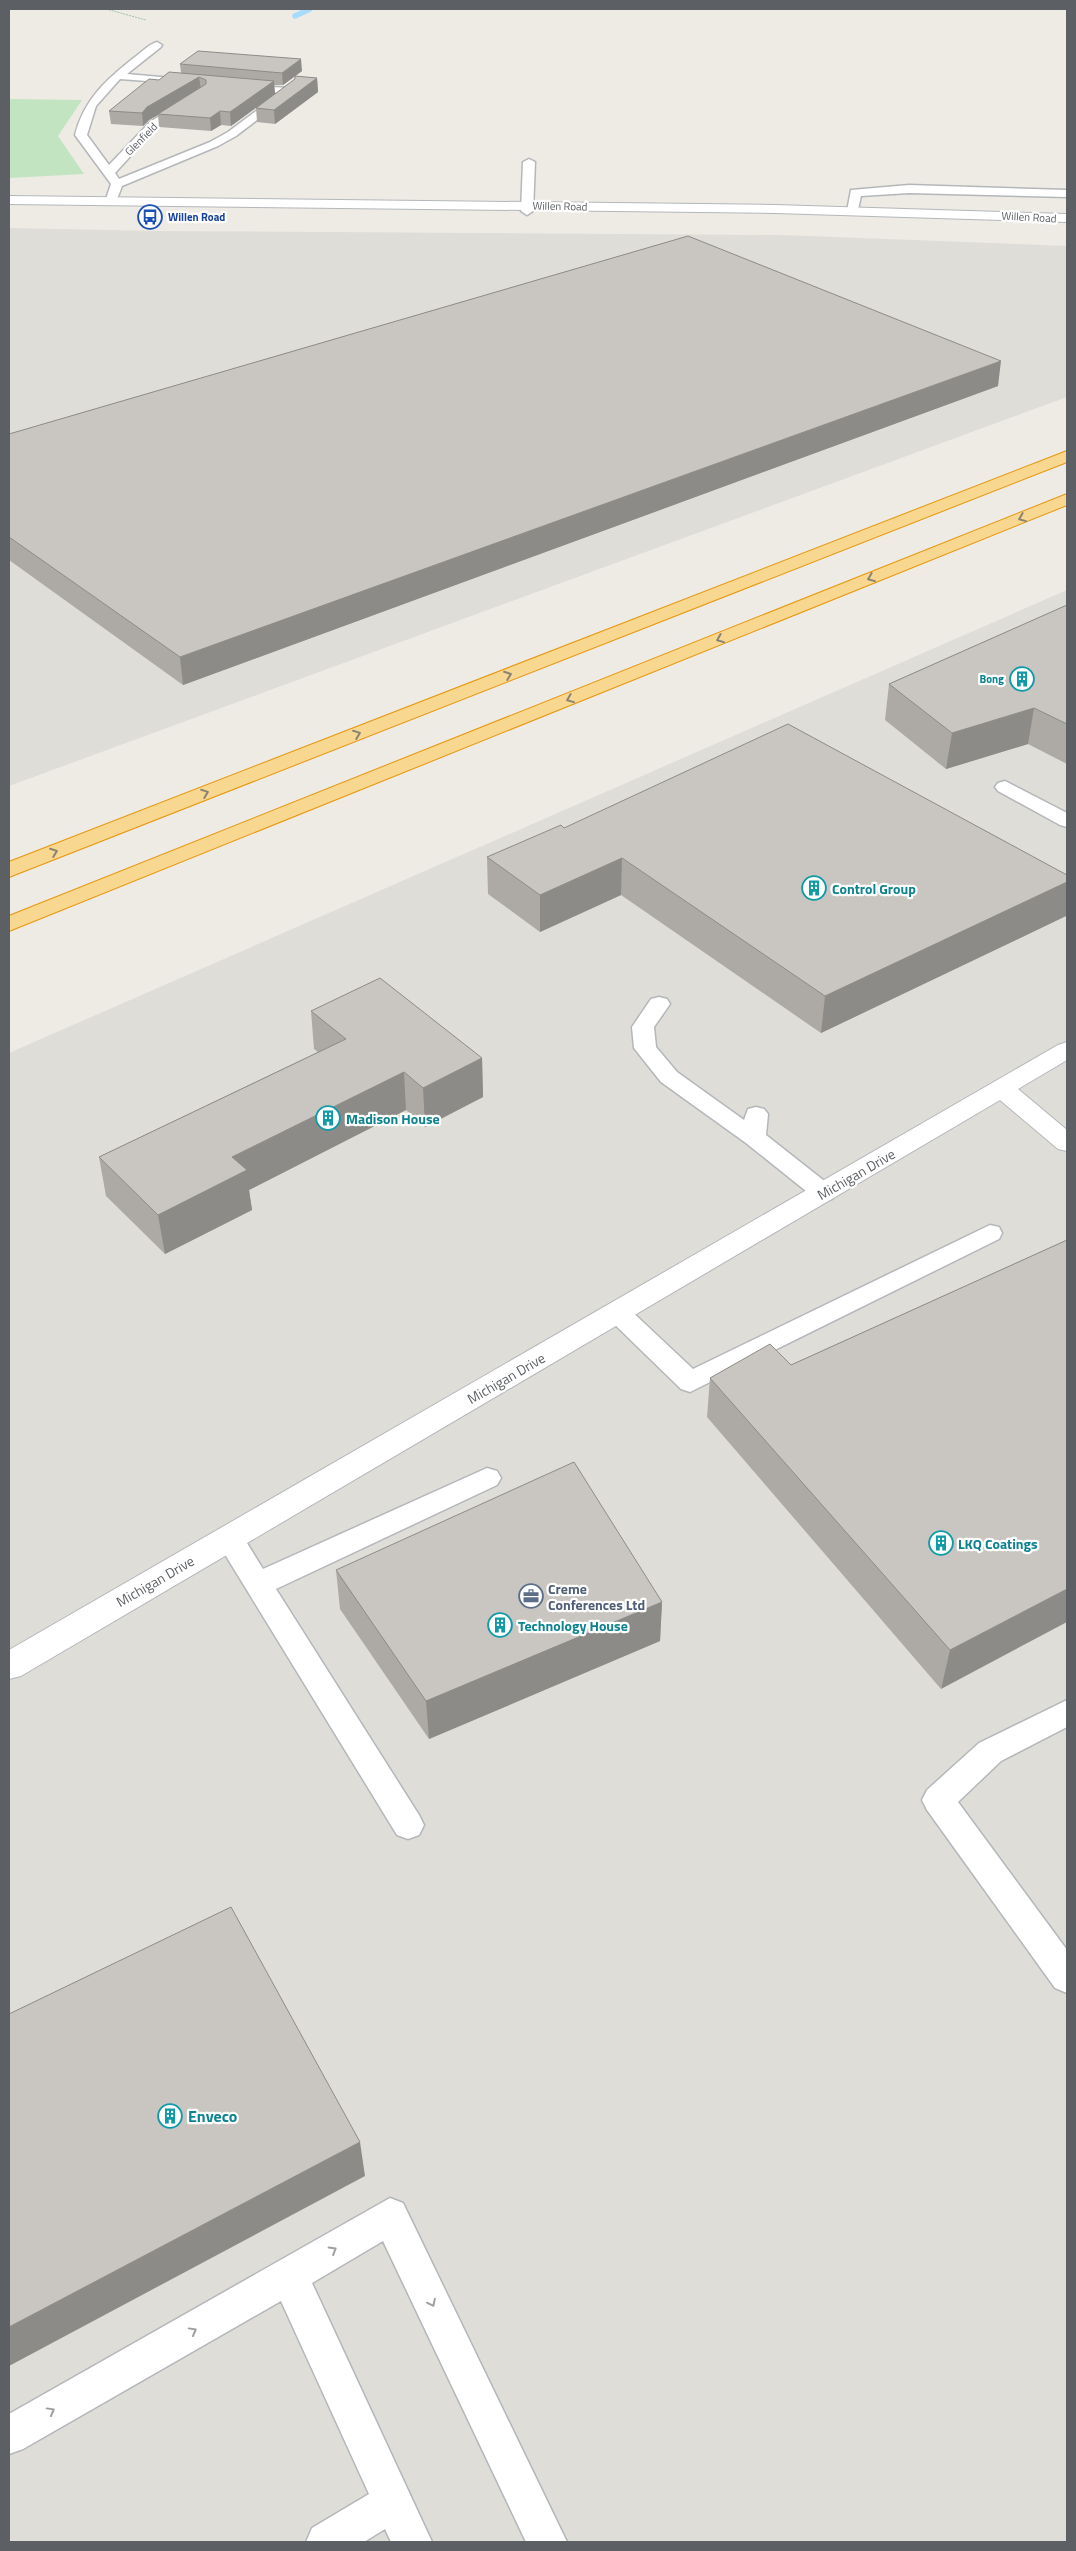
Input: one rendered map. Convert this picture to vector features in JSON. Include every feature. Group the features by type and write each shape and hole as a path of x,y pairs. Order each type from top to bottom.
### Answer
{"highway":[{"path":"9,870 1067,456"},
{"path":"9,924 1067,500"}],"street":[{"name":"Willen Road","path":"9,200 991,215"},
{"name":"Willen Road","path":"9,204 853,211 1067,218"},
{"name":"Michigan Drive","path":"9,1666 1067,1050"},
{"path":"1002,1089 1067,1143"}],"lane":[{"path":"118,184 81,135 82,122 94,98 117,76 157,45"},
{"path":"117,76 194,83"},
{"path":"110,201 118,184 214,144 232,134 290,91 232,86"},
{"name":"Glenfield","path":"110,171 154,124 201,95"},
{"path":"527,208 529,162"},
{"path":"853,211 855,193 865,191 908,189 1067,194"},
{"path":"1005,787 1067,821"},
{"path":"659,1004 643,1026 644,1048 669,1077 754,1138 824,1193"},
{"path":"754,1138 756,1114"},
{"path":"618,1313 690,1382 990,1233"},
{"path":"258,1584 487,1478"},
{"path":"229,1538 408,1825"},
{"path":"1067,1713 990,1752 938,1800 1067,1977"},
{"path":"9,2435 289,2276 390,2216 547,2542"},
{"path":"289,2276 412,2542"},
{"path":"326,2542 393,2502"}],"path":[{"path":"106,9 150,21 157,45"}],"shaded area":[{"path":"9,228 160,231 782,235 1067,246 1067,397 9,786"},
{"path":"1067,590 1067,2542 9,2542 9,1053"}],"green space":[{"path":"9,99 82,100 58,136 84,174 9,178"}],"building":[{"path":"198,51 301,59 282,73 180,64"},
{"path":"169,72 274,81 230,112 220,111 210,118 158,114 206,84 206,80 199,77 147,107 142,113 109,111 149,79 159,80"},
{"path":"295,76 317,78 274,110 256,108 295,79"},
{"path":"688,236 1001,361 180,657 9,537 9,434"},
{"path":"1067,605 1067,724 1034,708 952,733 889,684"},
{"name":"Control Group","path":"788,724 1067,875 1067,882 825,996 622,858 540,895 487,857 561,825 564,828"},
{"path":"380,978 482,1058 423,1088 404,1072 232,1157 247,1170 158,1215 99,1157 346,1039 311,1011"},
{"name":"LKQ Coatings","path":"1067,1240 1067,1589 950,1650 710,1378 770,1344 791,1365"},
{"name":"Technology House","path":"574,1462 662,1602 426,1701 336,1570"},
{"name":"Enveco","path":"231,1907 360,2142 9,2327 9,2014"}],"waterway":[{"path":"295,16 310,9"}],"place":[{"name":"Willen Road","path":"150,217"},
{"name":"Bong","path":"1022,679"},
{"name":"Control Group","path":"814,888"},
{"name":"Madison House","path":"328,1118"},
{"name":"LKQ Coatings","path":"941,1543"},
{"name":"Creme Conferences Ltd","path":"531,1596"},
{"name":"Technology House","path":"500,1625"},
{"name":"Enveco","path":"170,2116"}]}
